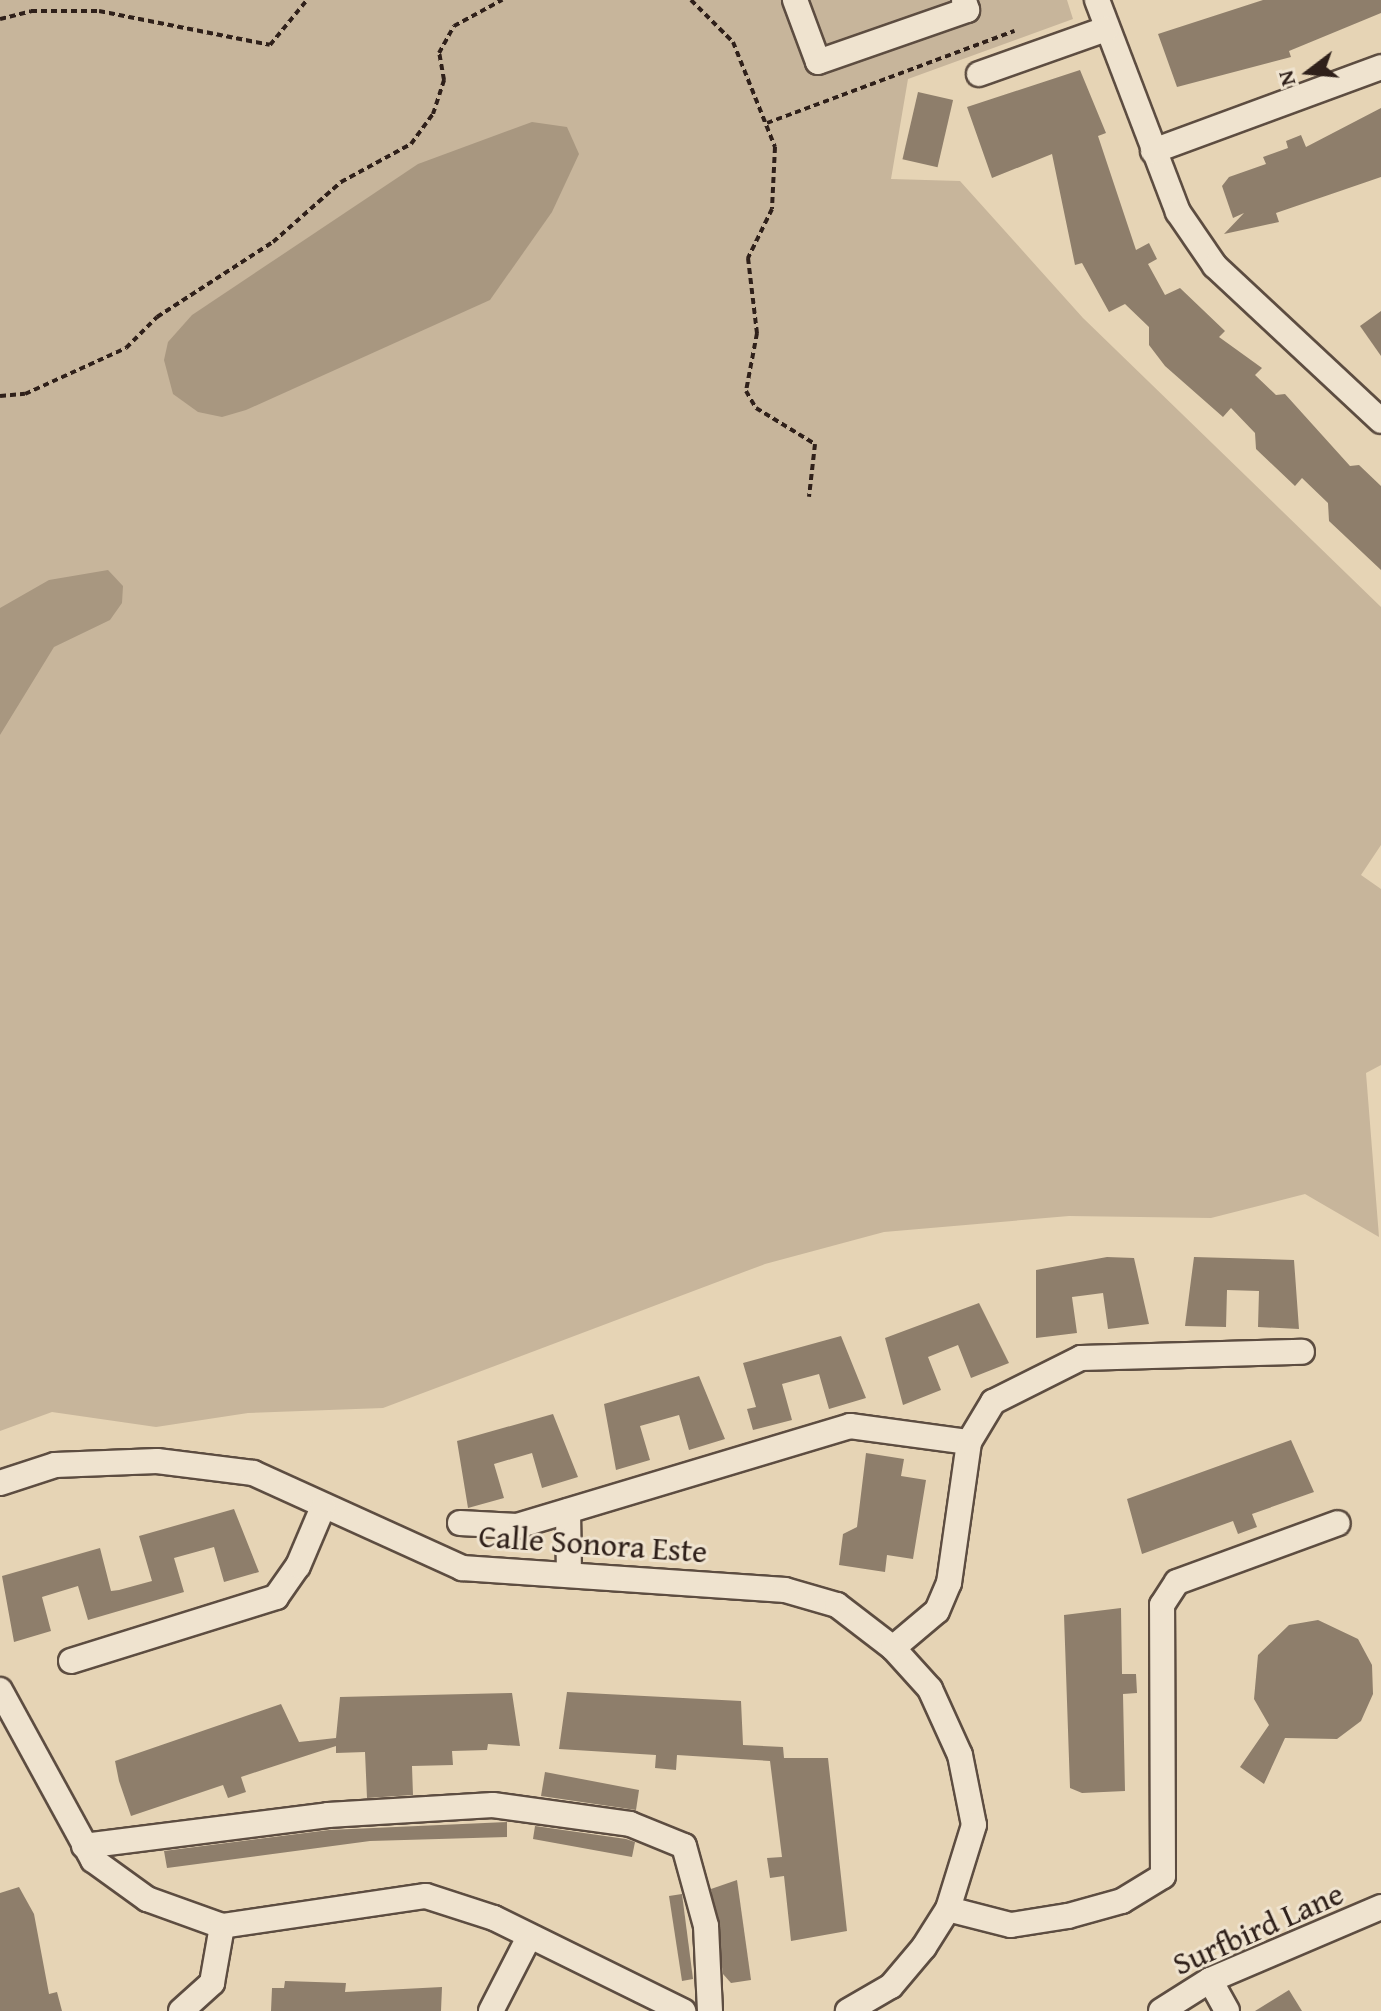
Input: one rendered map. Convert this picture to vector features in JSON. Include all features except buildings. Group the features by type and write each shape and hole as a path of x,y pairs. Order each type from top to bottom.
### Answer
{"street":[{"path":"795,0 818,62 967,10 964,0"},
{"path":"1097,0 1178,212 1215,266 1381,421"},
{"path":"979,74 1106,29"},
{"path":"1153,151 1381,67"},
{"path":"893,1648 937,1611 949,1583 969,1442 993,1402 1081,1358 1302,1352"},
{"path":"460,1523 500,1528 568,1511 850,1426 969,1442"},
{"name":"Calle Sonora Este","path":"0,1483 55,1465 157,1461 253,1473 462,1568 785,1590 837,1605 893,1648 936,1702 960,1755 974,1825 948,1909"},
{"path":"71,1661 276,1597 298,1566 323,1507"},
{"path":"568,1511 569,1575"},
{"path":"848,2011 891,1986 948,1909 1011,1925 1122,1901 1163,1876 1162,1605 1177,1582 1338,1523"},
{"path":"0,1690 6,1717 84,1846 147,1899 222,1926 426,1896 529,1937 643,2003 683,2011"},
{"path":"84,1846 328,1815 493,1805 630,1824 684,1846 706,1926 710,2011"},
{"name":"Surfbird Lane","path":"1161,2011 1210,1980 1381,1907"},
{"path":"181,2011 212,1983 222,1926"},
{"path":"491,2011 529,1937"},
{"path":"1210,1980 1227,2011"}],"path":[{"path":"0,19 31,11 99,11 270,45 307,0"},
{"path":"0,396 25,394 126,348 157,317 273,242 341,182 411,144 433,114 444,80 439,53 454,26 502,0"},
{"path":"691,0 733,42 767,123 777,174 772,209 748,258 757,333 746,391 756,408 815,444 809,497"},
{"path":"767,123 1014,31"}],"shaded area":[{"path":"0,0 1067,0 1073,19 908,79 891,179 960,181 1083,318 1381,607 1381,845 1361,875 1381,889 1381,1065 1366,1073 1379,1237 1305,1194 1211,1218 1069,1216 884,1232 765,1264 383,1408 248,1413 156,1427 52,1412 0,1431"},
{"path":"532,122 567,127 579,154 552,212 490,300 246,410 222,417 198,412 173,394 164,360 168,342 192,315 418,164"},
{"path":"108,570 123,586 122,603 110,620 54,647 0,735 0,608 49,580"}]}
